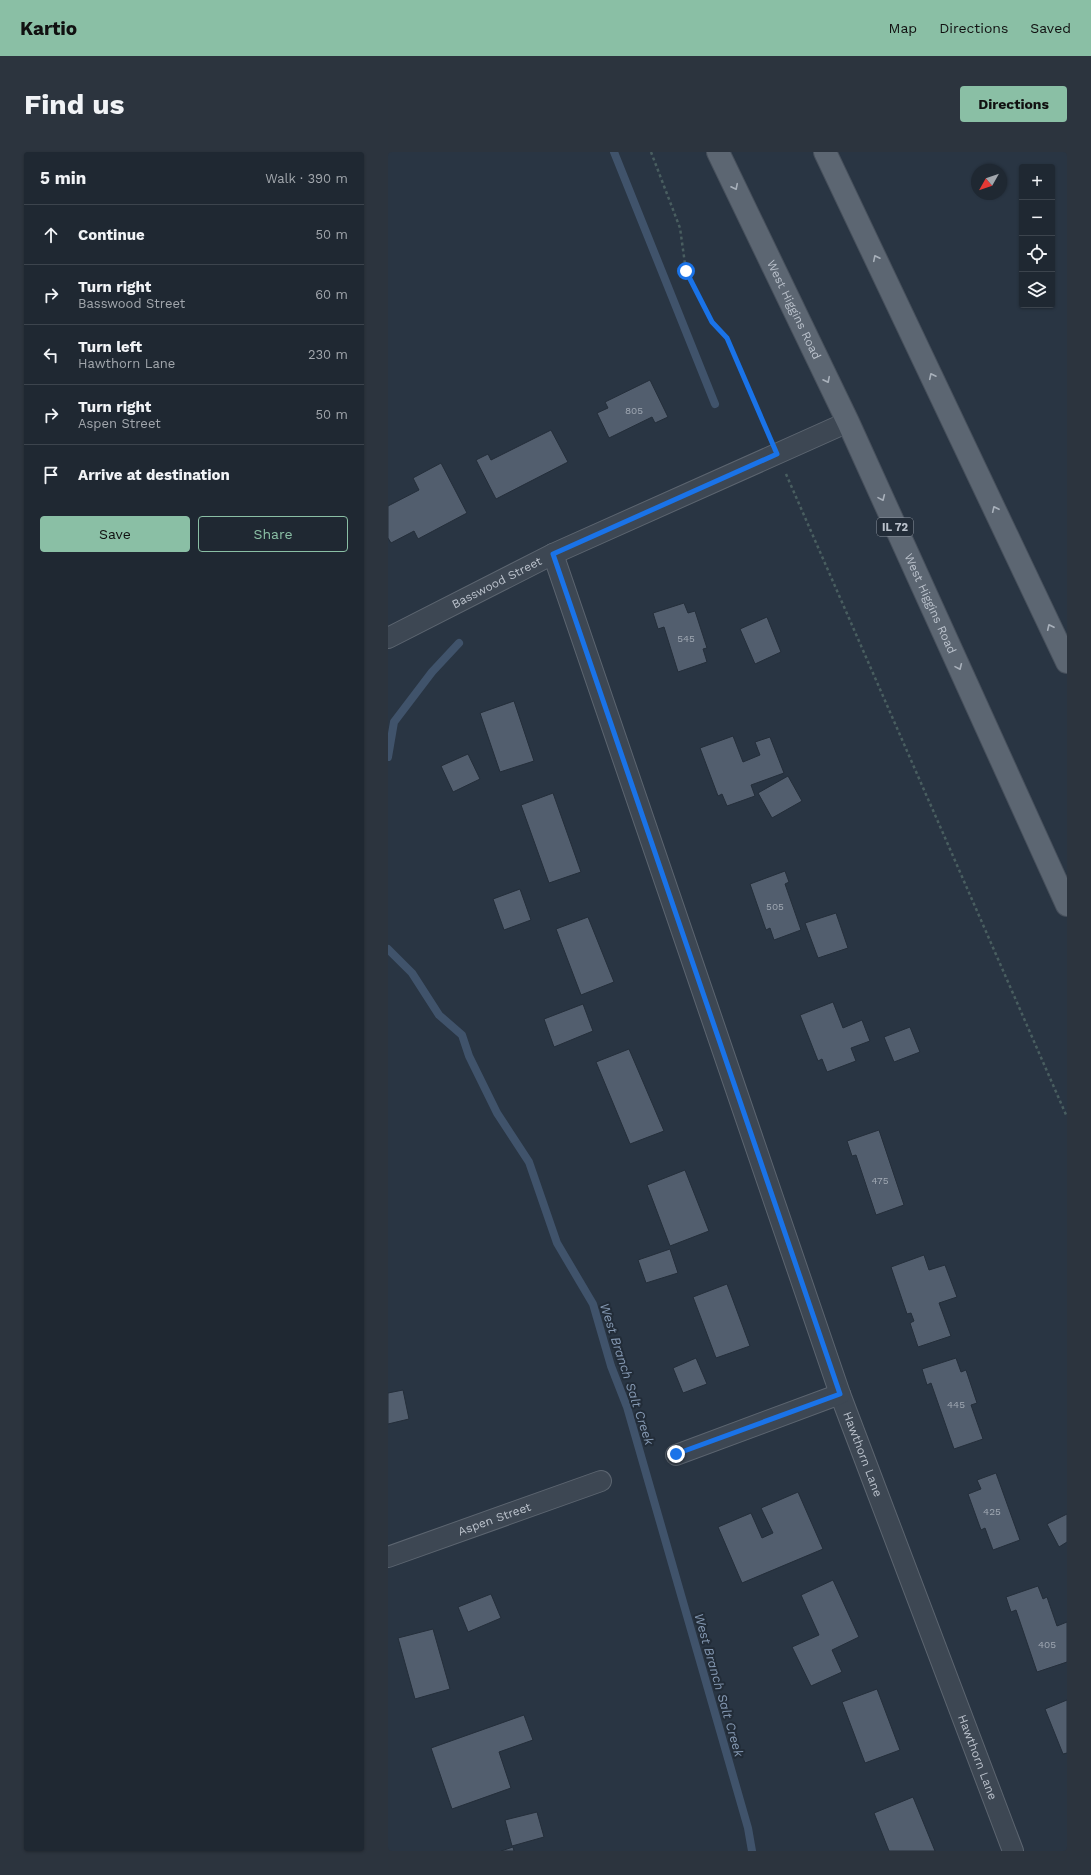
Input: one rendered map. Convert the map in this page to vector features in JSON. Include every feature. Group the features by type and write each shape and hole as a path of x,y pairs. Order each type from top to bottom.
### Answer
{"main road":[{"name":"West Higgins Road","path":"718,152 848,422 1067,905"},
{"path":"825,152 1067,662"}],"street":[{"name":"Basswood Street","path":"388,638 553,554 848,422"},
{"name":"Hawthorn Lane","path":"553,554 840,1394 1013,1851"},
{"path":"676,1454 840,1394"},
{"name":"Aspen Street","path":"388,1557 601,1481"}],"path":[{"path":"651,152 680,228 686,271 712,322 727,338 1067,1117"}],"building":[{"path":"650,380 668,417 655,423 652,417 609,438 597,413 608,408 605,402"},
{"path":"551,430 568,462 496,499 476,460 488,454 491,460"},
{"path":"441,463 467,513 418,539 414,531 391,543 388,538 388,506 419,490 413,478"},
{"path":"684,603 688,613 695,611 707,648 703,649 707,662 678,672 664,627 658,629 653,613"},
{"path":"767,617 781,652 755,664 740,629"},
{"path":"514,701 534,761 500,772 480,713"},
{"path":"733,736 743,762 760,755 755,742 770,737 784,773 751,785 755,796 727,806 722,794 718,796 700,748"},
{"path":"468,754 480,779 453,792 441,766"},
{"path":"788,776 802,801 772,818 758,793"},
{"path":"553,793 581,872 549,883 521,805"},
{"path":"785,871 789,882 785,884 801,930 774,940 770,928 766,930 750,884"},
{"path":"520,889 531,920 504,930 493,899"},
{"path":"836,913 848,948 818,958 805,923"},
{"path":"588,917 614,982 581,995 556,929"},
{"path":"833,1002 843,1028 862,1020 870,1041 851,1048 856,1061 827,1072 822,1059 818,1061 800,1015"},
{"path":"583,1004 593,1031 554,1047 544,1019"},
{"path":"910,1027 920,1052 894,1062 884,1037"},
{"path":"629,1049 664,1131 630,1144 596,1062"},
{"path":"879,1130 904,1205 876,1215 856,1155 852,1156 847,1141"},
{"path":"685,1170 709,1231 670,1246 647,1185"},
{"path":"670,1249 678,1273 646,1283 638,1260"},
{"path":"924,1255 929,1270 945,1265 957,1297 939,1303 951,1336 918,1347 910,1323 914,1321 911,1313 907,1314 891,1267"},
{"path":"727,1284 750,1346 716,1358 693,1297"},
{"path":"696,1358 707,1384 683,1393 673,1368"},
{"path":"956,1358 961,1372 966,1370 977,1403 971,1405 983,1439 954,1449 931,1383 927,1385 922,1369"},
{"path":"403,1390 409,1419 388,1424 388,1393"},
{"path":"996,1473 1020,1540 993,1550 985,1528 981,1530 968,1494 981,1489 977,1480"},
{"path":"798,1492 823,1549 742,1583 718,1527 751,1513 762,1538 773,1533 761,1508"},
{"path":"1067,1514 1067,1542 1059,1547 1047,1524"},
{"path":"833,1580 859,1637 832,1650 842,1672 811,1686 792,1647 819,1635 801,1595"},
{"path":"1038,1586 1043,1599 1047,1597 1057,1626 1067,1622 1067,1662 1037,1672 1016,1610 1011,1612 1006,1597"},
{"path":"491,1594 501,1618 468,1632 458,1607"},
{"path":"433,1629 450,1689 415,1699 398,1638"},
{"path":"877,1689 900,1750 865,1763 842,1702"},
{"path":"1067,1700 1067,1753 1063,1754 1045,1709"},
{"path":"524,1715 533,1740 499,1752 511,1788 452,1809 431,1748"},
{"path":"913,1797 935,1851 889,1851 874,1813"},
{"path":"537,1812 544,1837 512,1846 505,1820"},
{"path":"513,1847 514,1851 501,1851"}],"waterway":[{"name":"West Branch Salt Creek","path":"614,152 715,404"},
{"name":"West Branch Salt Creek","path":"388,757 394,722 432,672 459,643"},
{"name":"West Branch Salt Creek","path":"388,949 412,973 439,1015 462,1035 469,1056 497,1113 529,1162 557,1243 593,1304 611,1366 627,1407 748,1828 752,1851"}],"route":[{"path":"676,1454 840,1394 553,554 777,454 727,338 712,322 686,271"}]}
